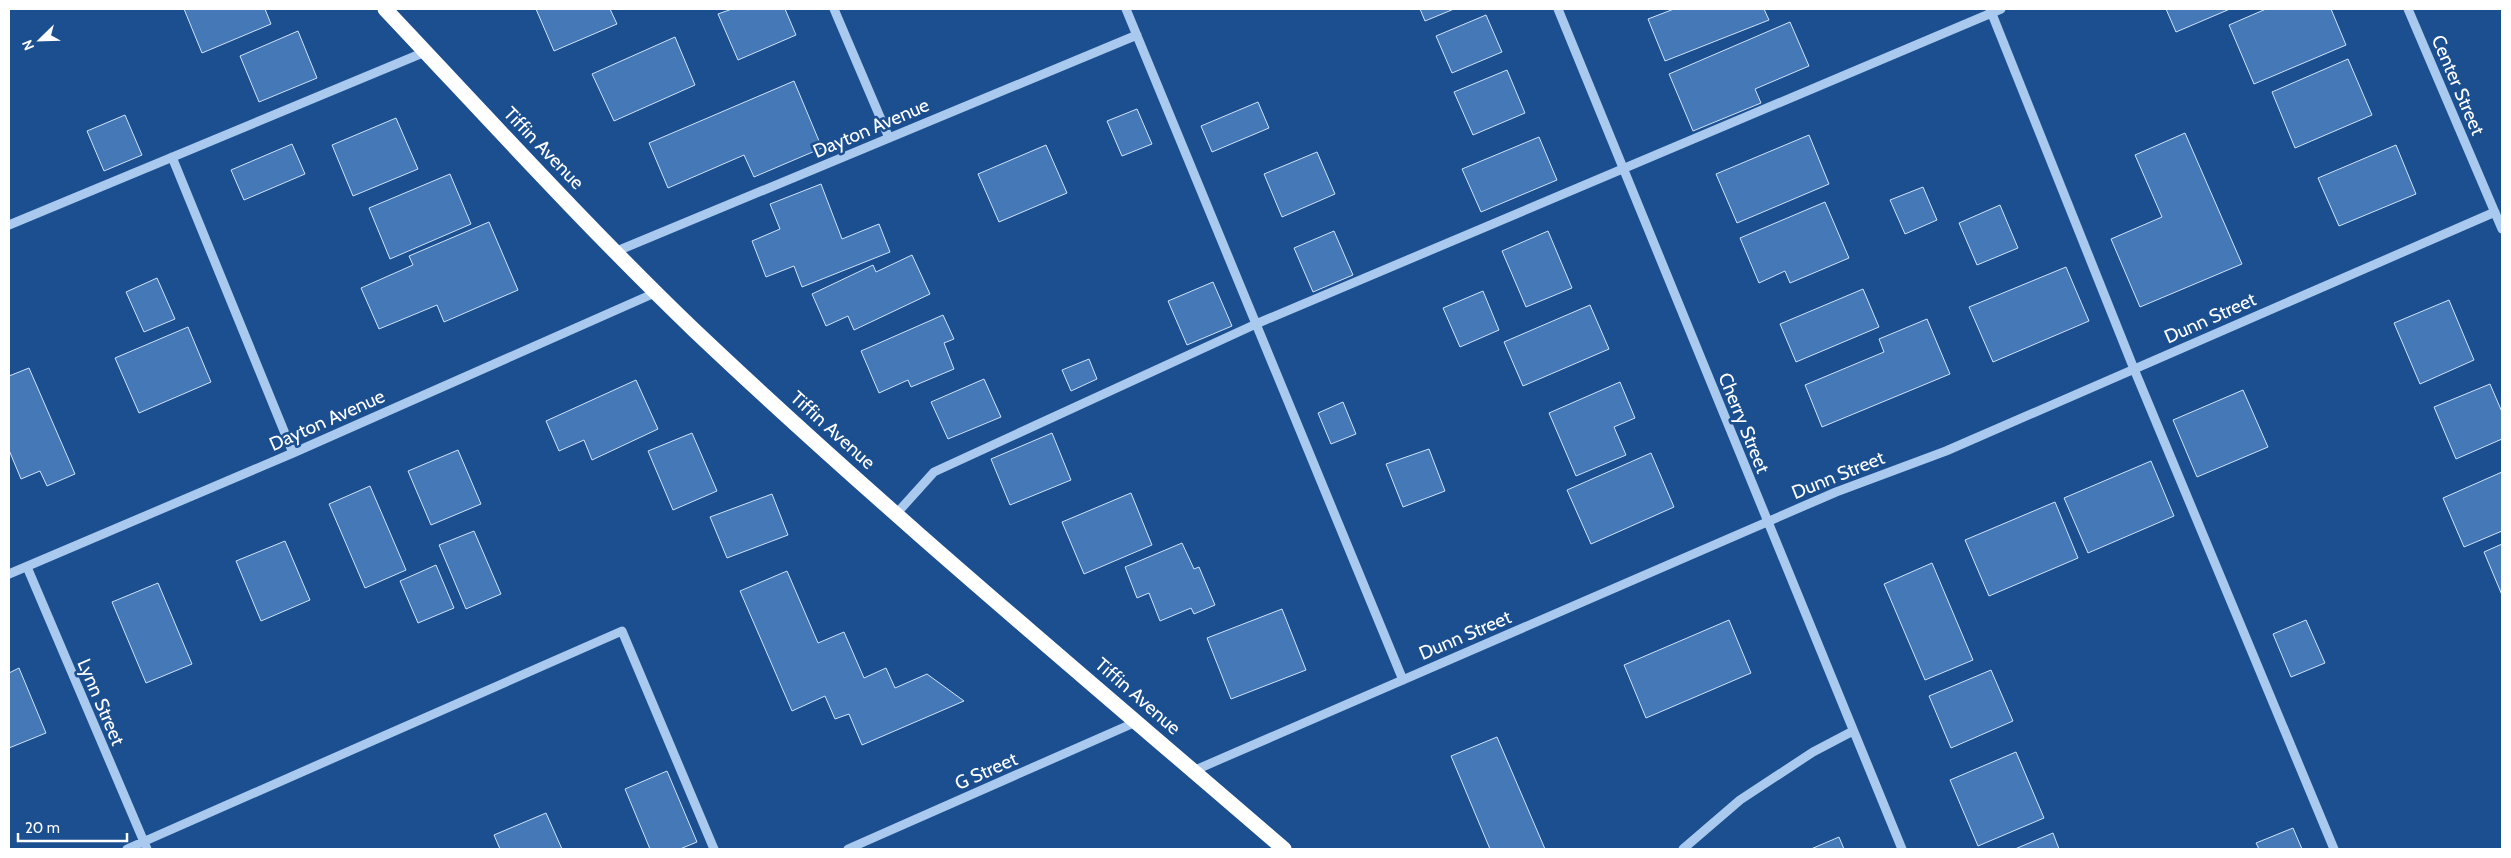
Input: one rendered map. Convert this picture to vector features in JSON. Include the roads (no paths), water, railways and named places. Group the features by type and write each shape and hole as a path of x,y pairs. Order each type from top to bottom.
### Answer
{"highway":[{"name":"Tiffin Avenue","path":"385,9 616,252 692,328 812,439 1284,849"}],"street":[{"path":"834,9 889,138"},
{"path":"1126,9 1403,680"},
{"name":"Cherry Street","path":"1558,9 1902,849"},
{"path":"897,513 934,472 1256,324 1623,170 1991,11 2001,9"},
{"name":"Center Street","path":"2408,9 2502,229"},
{"path":"1991,11 2134,369 2334,849"},
{"name":"Dayton Avenue","path":"616,252 1137,35"},
{"path":"9,225 425,52"},
{"path":"172,157 293,454"},
{"name":"Dunn Street","path":"1193,770 1836,492 1946,451 2495,212"},
{"name":"Dayton Avenue","path":"9,574 293,454 658,292"},
{"name":"Lynn Street","path":"27,566 145,846"},
{"path":"127,849 145,846 622,631 714,849"},
{"name":"G Street","path":"850,849 1136,722"},
{"path":"1683,849 1740,800 1813,752 1853,731"}]}
